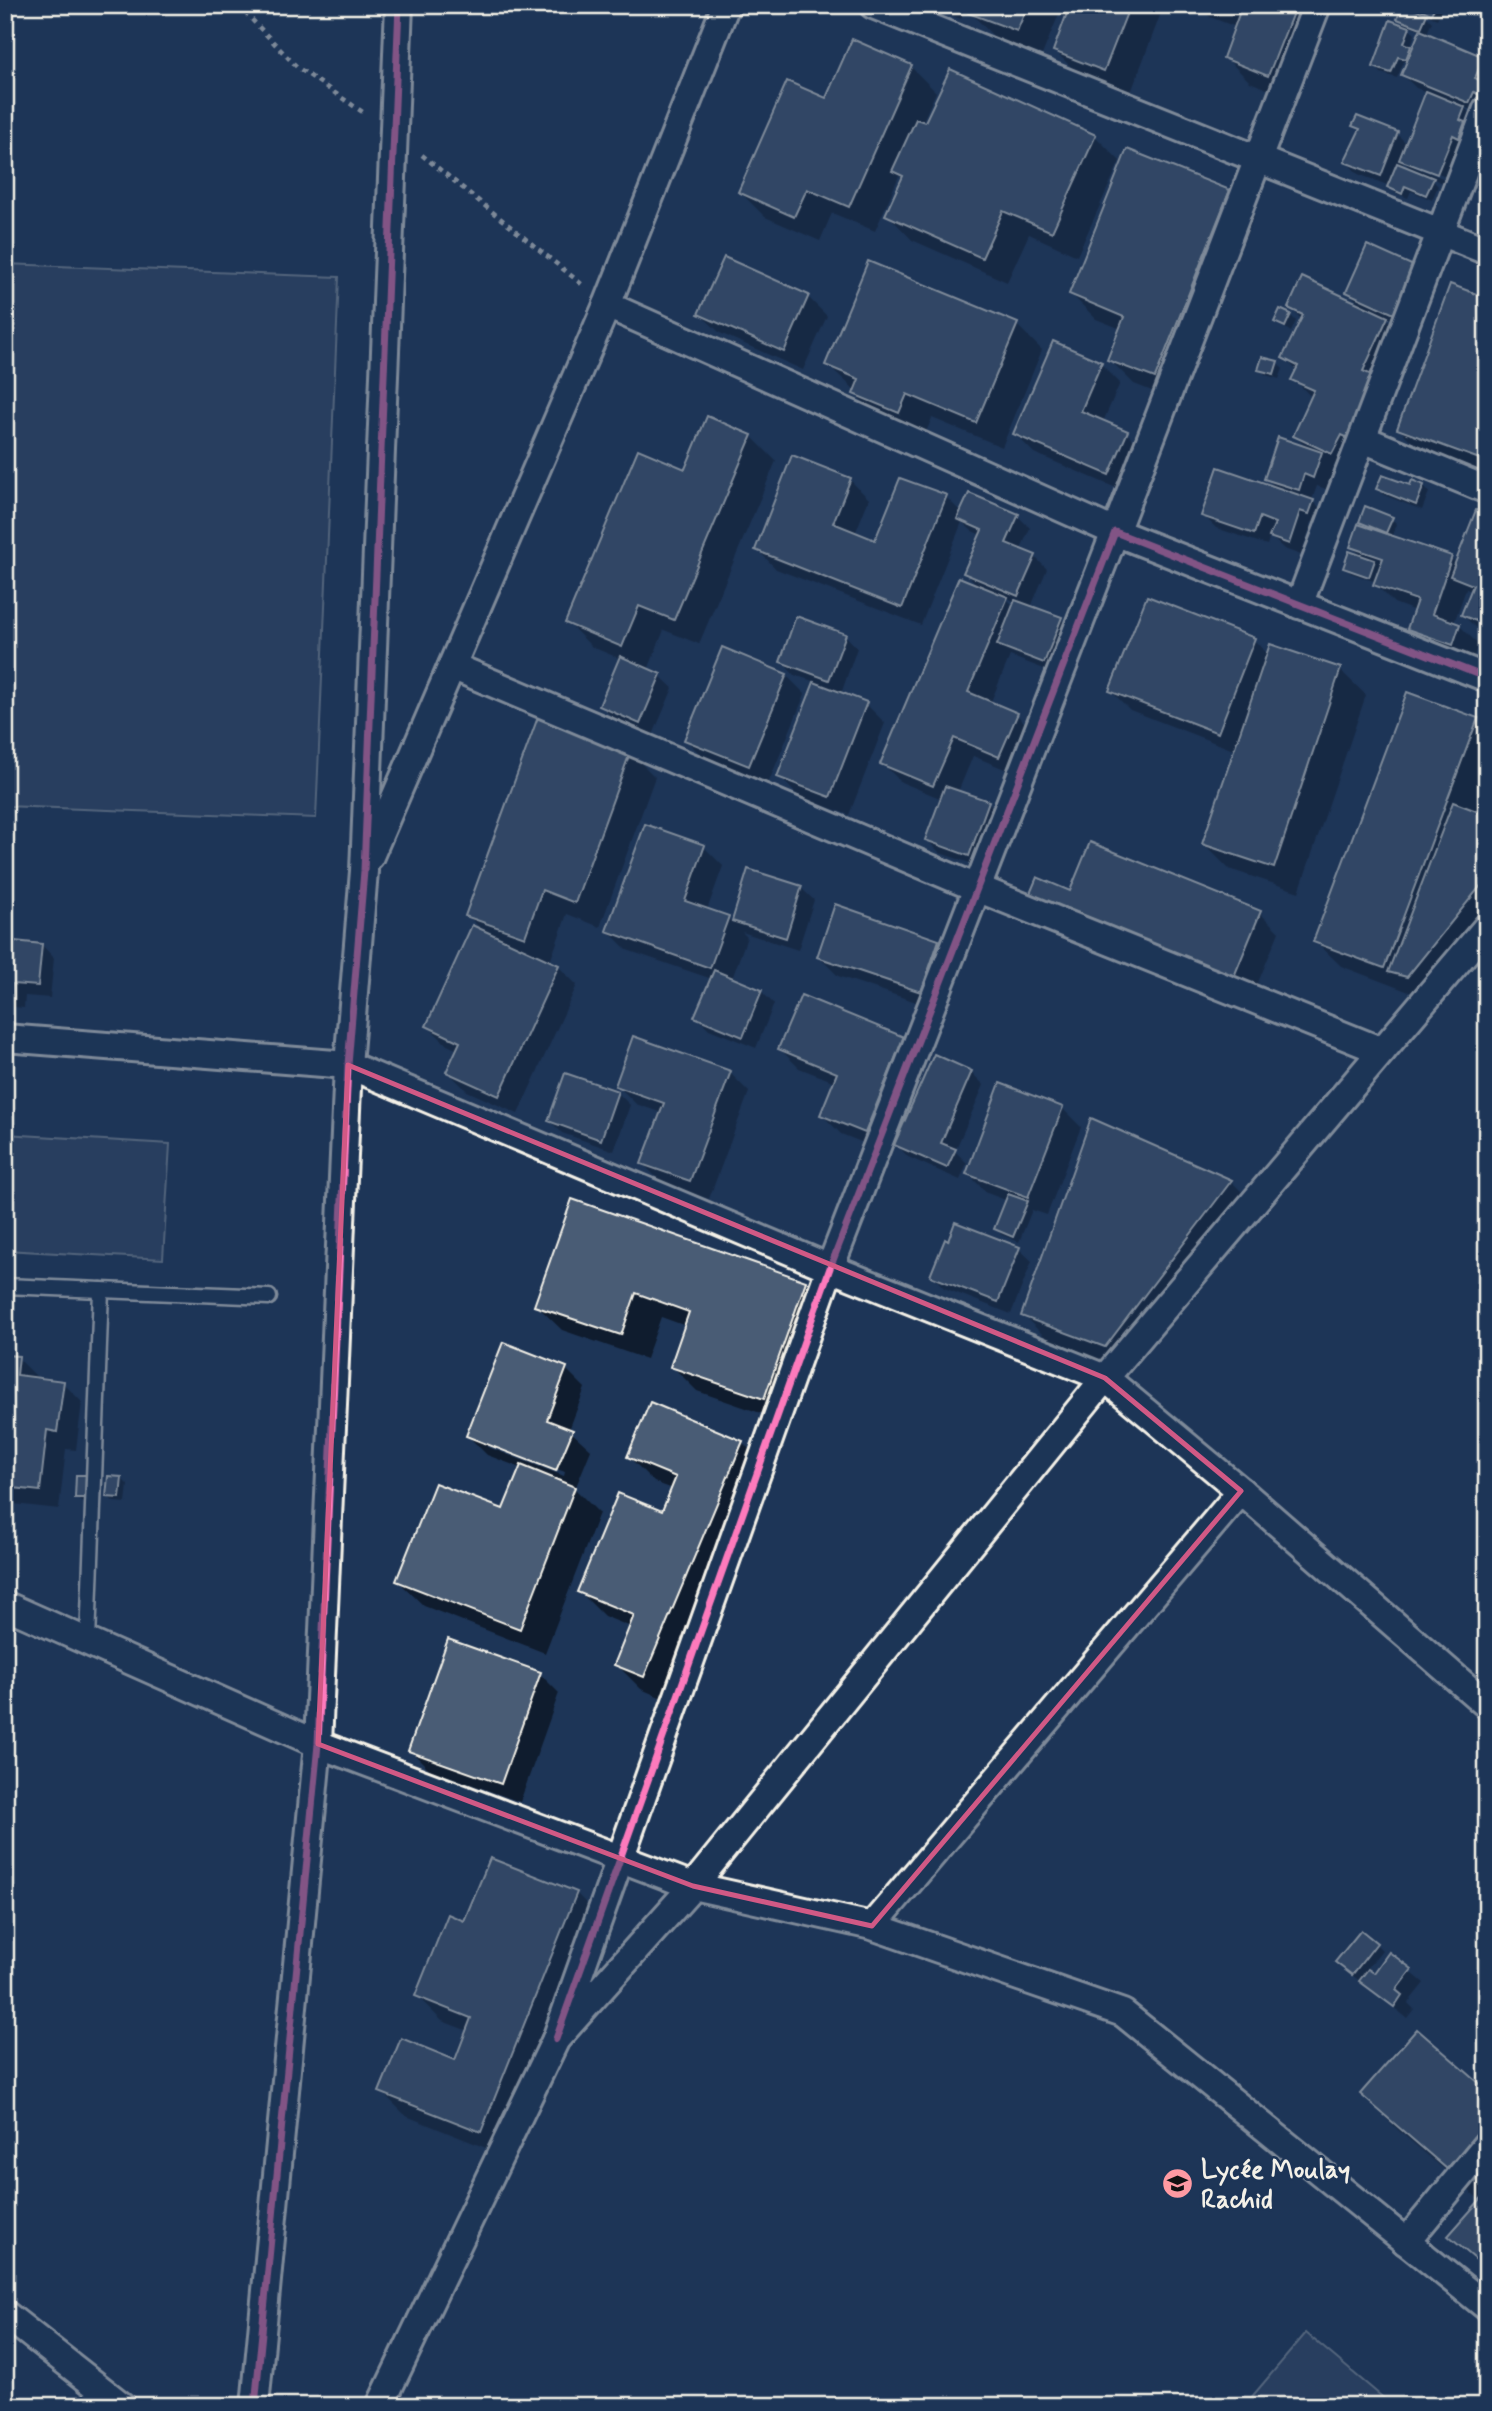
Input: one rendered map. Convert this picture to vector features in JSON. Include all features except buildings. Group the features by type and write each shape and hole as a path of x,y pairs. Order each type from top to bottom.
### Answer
{"street":[{"path":"255,2406 318,1744 348,1065 364,871 398,5"},
{"path":"364,871 607,305 726,5"},
{"path":"873,5 1487,251"},
{"path":"380,2406 556,2039 830,1268 1317,5"},
{"path":"1299,605 1487,109"},
{"path":"607,305 1115,532 1487,678"},
{"path":"1363,439 1487,490"},
{"path":"452,666 977,888 1382,1051"},
{"path":"556,2039 693,1886 1105,1378 1487,927"},
{"path":"5,1038 348,1065 830,1268 1105,1378 1241,1491 1487,1705"},
{"path":"872,1926 1241,1491"},
{"path":"5,1605 318,1744 693,1886 872,1926 1123,2013 1487,2307"},
{"path":"1406,2242 1487,2144"},
{"path":"5,2314 122,2406"}],"lane":[{"path":"5,1286 269,1297"},
{"path":"88,1641 101,1290"}],"highlighted area":[{"path":"348,1065 1105,1378 1241,1491 872,1926 693,1886 318,1744"}],"shaded area":[{"path":"5,264 339,277 316,818 5,806"},
{"path":"5,1134 170,1144 163,1259 5,1250"},
{"path":"1306,2333 1393,2406 1244,2406"}],"cycle path":[{"path":"255,2406 318,1744 348,1065 364,871 399,5"},
{"path":"556,2039 830,1268 1115,532 1487,678"}],"place":[{"name":"Lycée Moulay Rachid","path":"1178,2184"}]}
